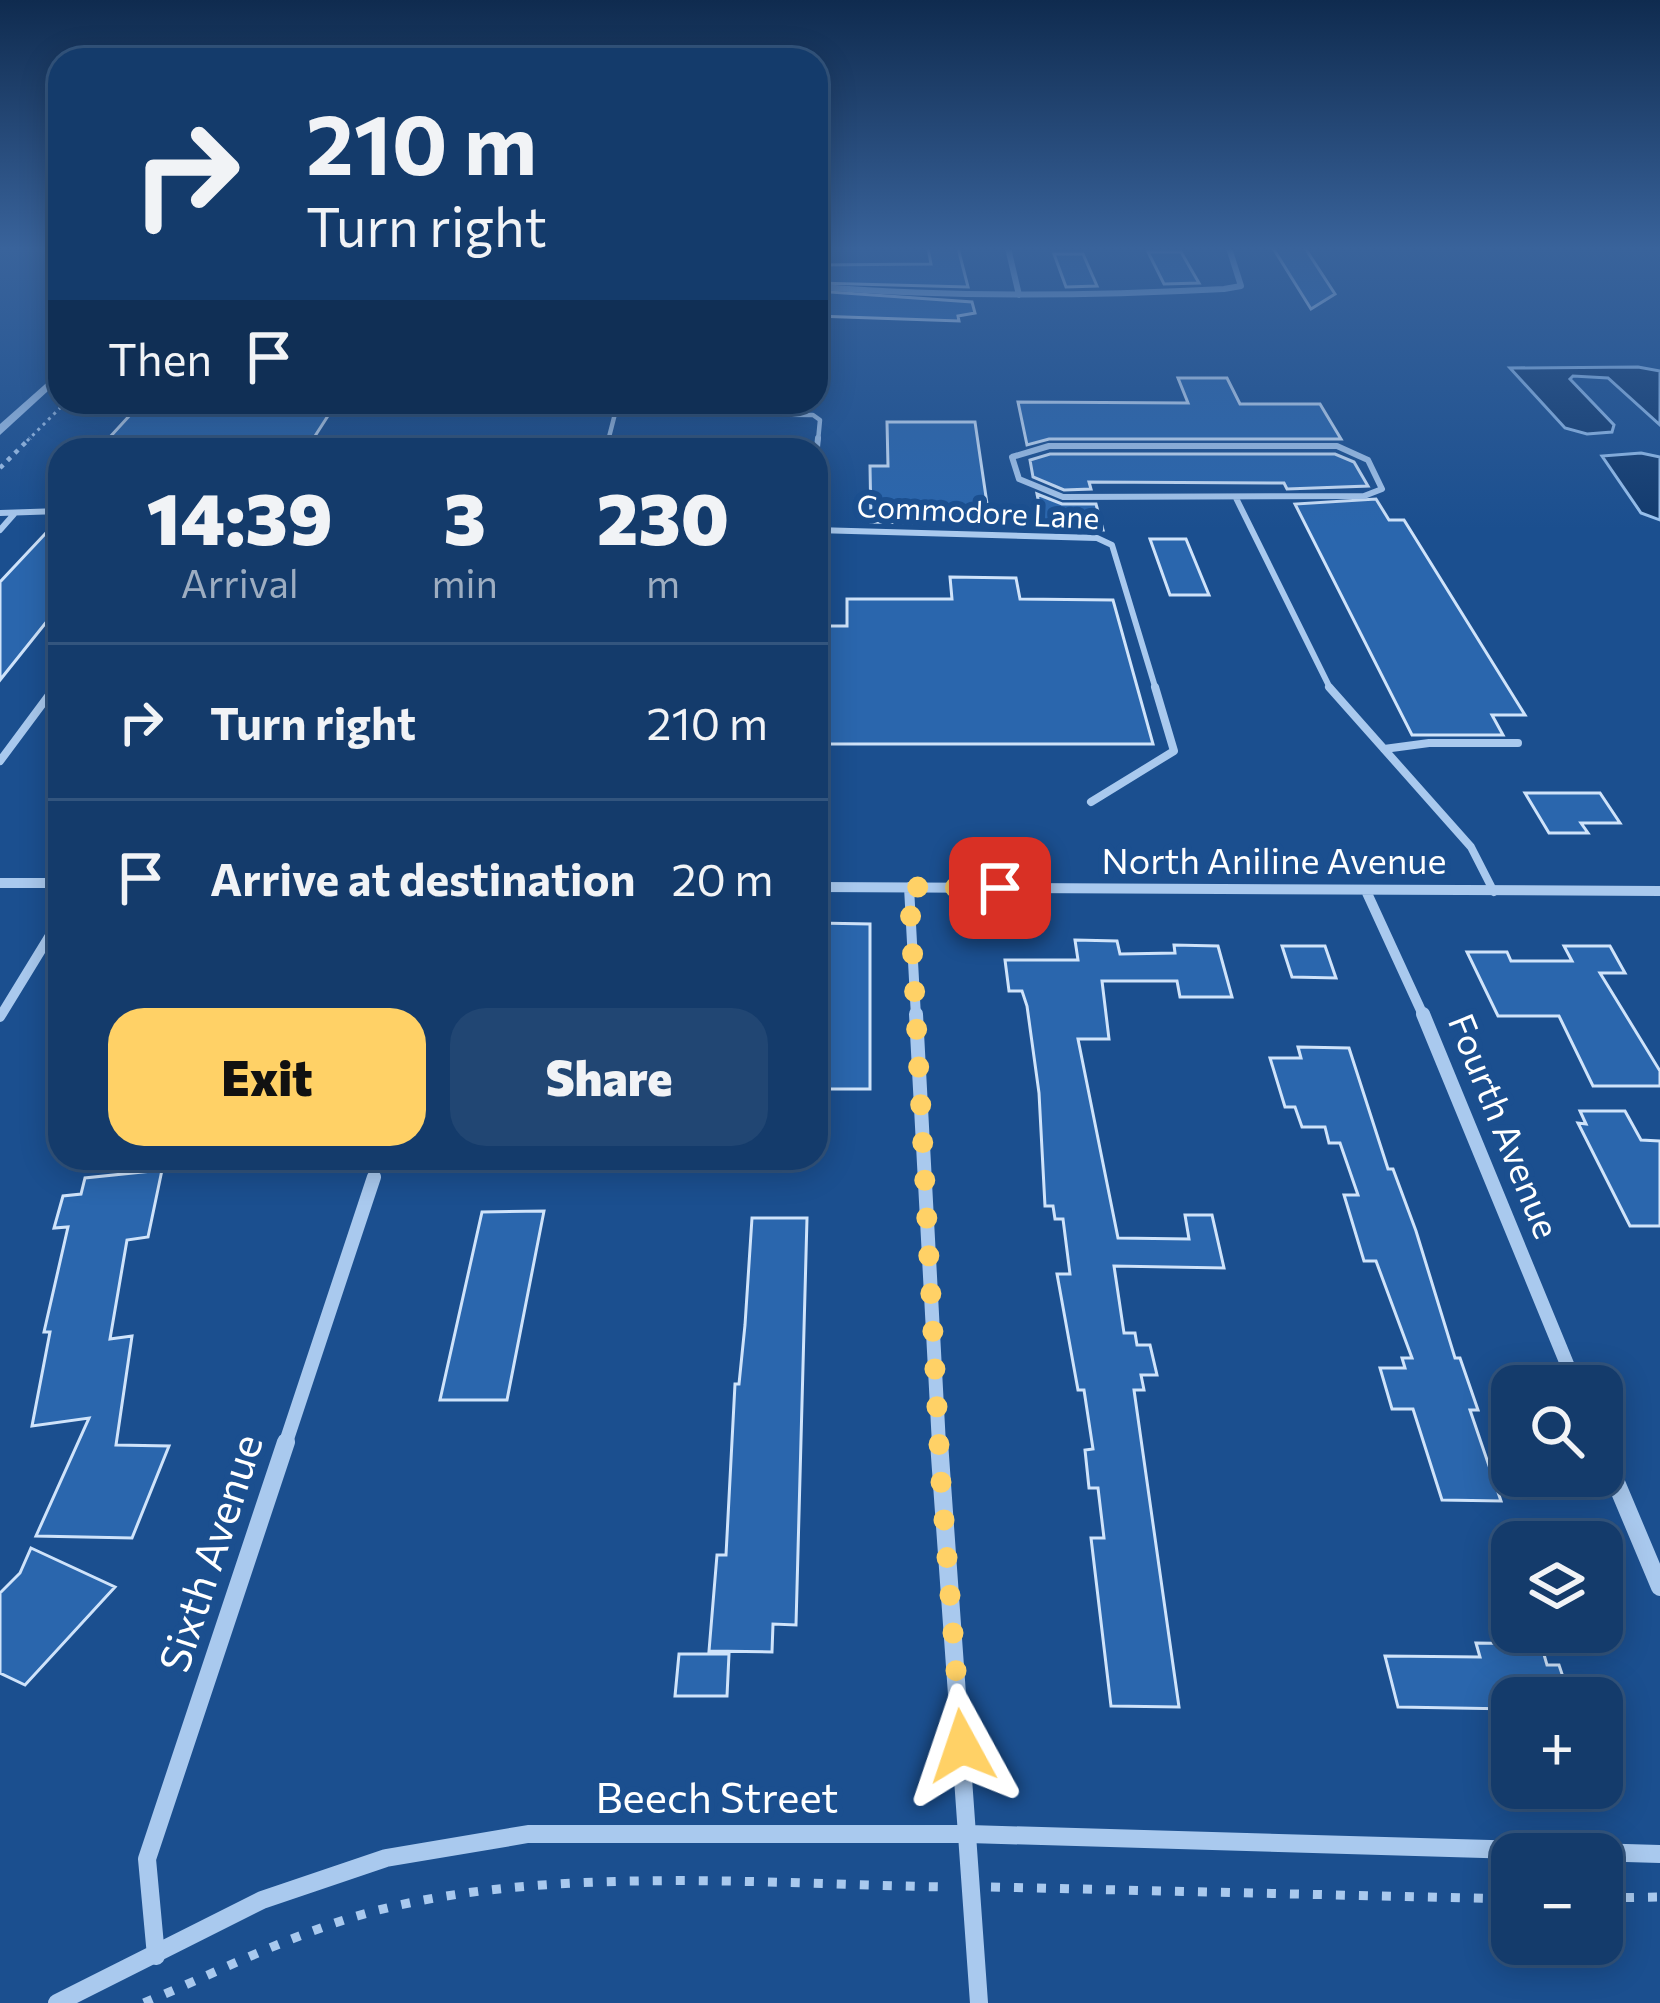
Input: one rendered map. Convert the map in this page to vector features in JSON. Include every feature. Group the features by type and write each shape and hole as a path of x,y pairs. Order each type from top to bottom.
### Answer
{"street":[{"path":"0,431 48,385"},
{"path":"0,883 48,883"},
{"name":"North Aniline Avenue","path":"828,887 1660,891"},
{"path":"909,887 941,1482 979,2003"},
{"name":"Fourth Avenue","path":"1367,892 1398,954 1567,1365"},
{"path":"0,1017 48,939"},
{"name":"Sixth Avenue","path":"156,1956 147,1859 374,1177"},
{"path":"1622,1497 1660,1587"},
{"name":"Beech Street","path":"56,2003 262,1900 386,1858 528,1834 969,1834 1660,1854"}],"lane":[{"path":"714,414 813,415 820,420 818,438"},
{"path":"1048,446 1337,446 1368,460 1382,489 1364,496 1236,498 1063,496 1018,479 1012,457 1048,446"},
{"path":"1236,498 1330,689 1471,847 1494,892"},
{"path":"0,513 48,511"},
{"path":"0,530 15,512"},
{"name":"Commodore Lane","path":"828,530 1096,538 1112,545 1174,751 1091,802"},
{"path":"0,761 48,696"},
{"path":"0,739 16,739"},
{"path":"1384,749 1518,743"}],"path":[{"path":"0,468 54,414"},
{"path":"144,2003 340,1921 500,1887 676,1883 926,1887"},
{"path":"1013,1887 1491,1898"},
{"path":"1623,1898 1660,1897"}],"water":[{"path":"1510,368 1660,371 1660,425 1608,378 1573,376 1570,379 1614,425 1612,432 1587,434 1565,428"},
{"path":"1641,453 1660,457 1660,520 1641,513 1602,456"}],"building":[{"path":"1178,378 1227,378 1240,404 1320,404 1341,439 1049,439 1027,445 1018,402 1188,403"},
{"path":"131,414 329,414 314,438 109,438"},
{"path":"887,422 975,422 990,524 871,522 870,466 888,466"},
{"path":"1050,454 1335,454 1354,462 1368,486 1287,489 1284,483 1089,482 1091,489 1064,490 1033,477 1030,460"},
{"path":"1037,494 1062,504 1096,504 1103,530 1044,529"},
{"path":"1376,499 1389,520 1404,520 1525,715 1492,715 1503,735 1412,735 1295,504"},
{"path":"48,531 48,620 0,680 0,582"},
{"path":"1150,539 1186,539 1209,595 1170,595"},
{"path":"950,577 1016,578 1020,599 1113,600 1153,744 828,744 828,626 847,626 847,599 952,599"},
{"path":"1525,793 1600,793 1620,823 1581,823 1588,833 1549,833"},
{"path":"828,923 870,924 870,1089 828,1089"},
{"path":"1075,940 1117,941 1120,954 1175,953 1174,945 1218,946 1232,997 1180,997 1177,981 1102,981 1109,1039 1078,1039 1118,1238 1189,1239 1185,1215 1212,1215 1224,1268 1114,1266 1124,1333 1135,1333 1137,1345 1150,1345 1157,1375 1141,1375 1144,1390 1134,1390 1179,1707 1111,1706 1091,1538 1104,1538 1098,1488 1089,1488 1085,1450 1093,1449 1057,1274 1070,1274 1063,1219 1055,1219 1053,1206 1045,1206 1039,1093 1027,1006 1022,991 1009,991 1005,960 1078,960"},
{"path":"1282,946 1325,946 1336,978 1292,977"},
{"path":"1564,946 1610,946 1625,973 1600,973 1660,1071 1660,1086 1593,1086 1559,1016 1498,1016 1467,952 1507,952 1511,961 1572,961"},
{"path":"1298,1047 1349,1048 1388,1169 1393,1169 1416,1231 1455,1358 1460,1358 1478,1410 1470,1410 1491,1472 1491,1497 1501,1501 1442,1500 1413,1409 1392,1409 1380,1368 1405,1368 1402,1358 1412,1358 1376,1261 1364,1261 1344,1195 1358,1195 1340,1143 1329,1143 1325,1127 1302,1127 1295,1107 1285,1107 1270,1058 1301,1058"},
{"path":"1580,1111 1625,1111 1641,1140 1660,1141 1660,1226 1630,1226 1578,1123 1586,1124"},
{"path":"162,1170 148,1237 127,1240 110,1339 132,1336 116,1445 169,1446 132,1538 36,1536 89,1418 32,1426 50,1332 44,1332 68,1227 54,1228 63,1196 81,1194 85,1178"},
{"path":"544,1211 507,1400 440,1400 482,1212"},
{"path":"752,1218 807,1218 796,1625 773,1624 772,1652 709,1651 717,1555 726,1555 735,1384 739,1384"},
{"path":"31,1548 115,1587 25,1685 0,1673 0,1593 20,1573"},
{"path":"1476,1643 1491,1643 1491,1653 1544,1653 1547,1665 1559,1665 1563,1677 1491,1677 1491,1709 1398,1707 1385,1656 1480,1657"},
{"path":"679,1654 729,1654 727,1696 675,1696"}],"route":[{"path":"962,1746 941,1482 909,887 1000,888"}]}
